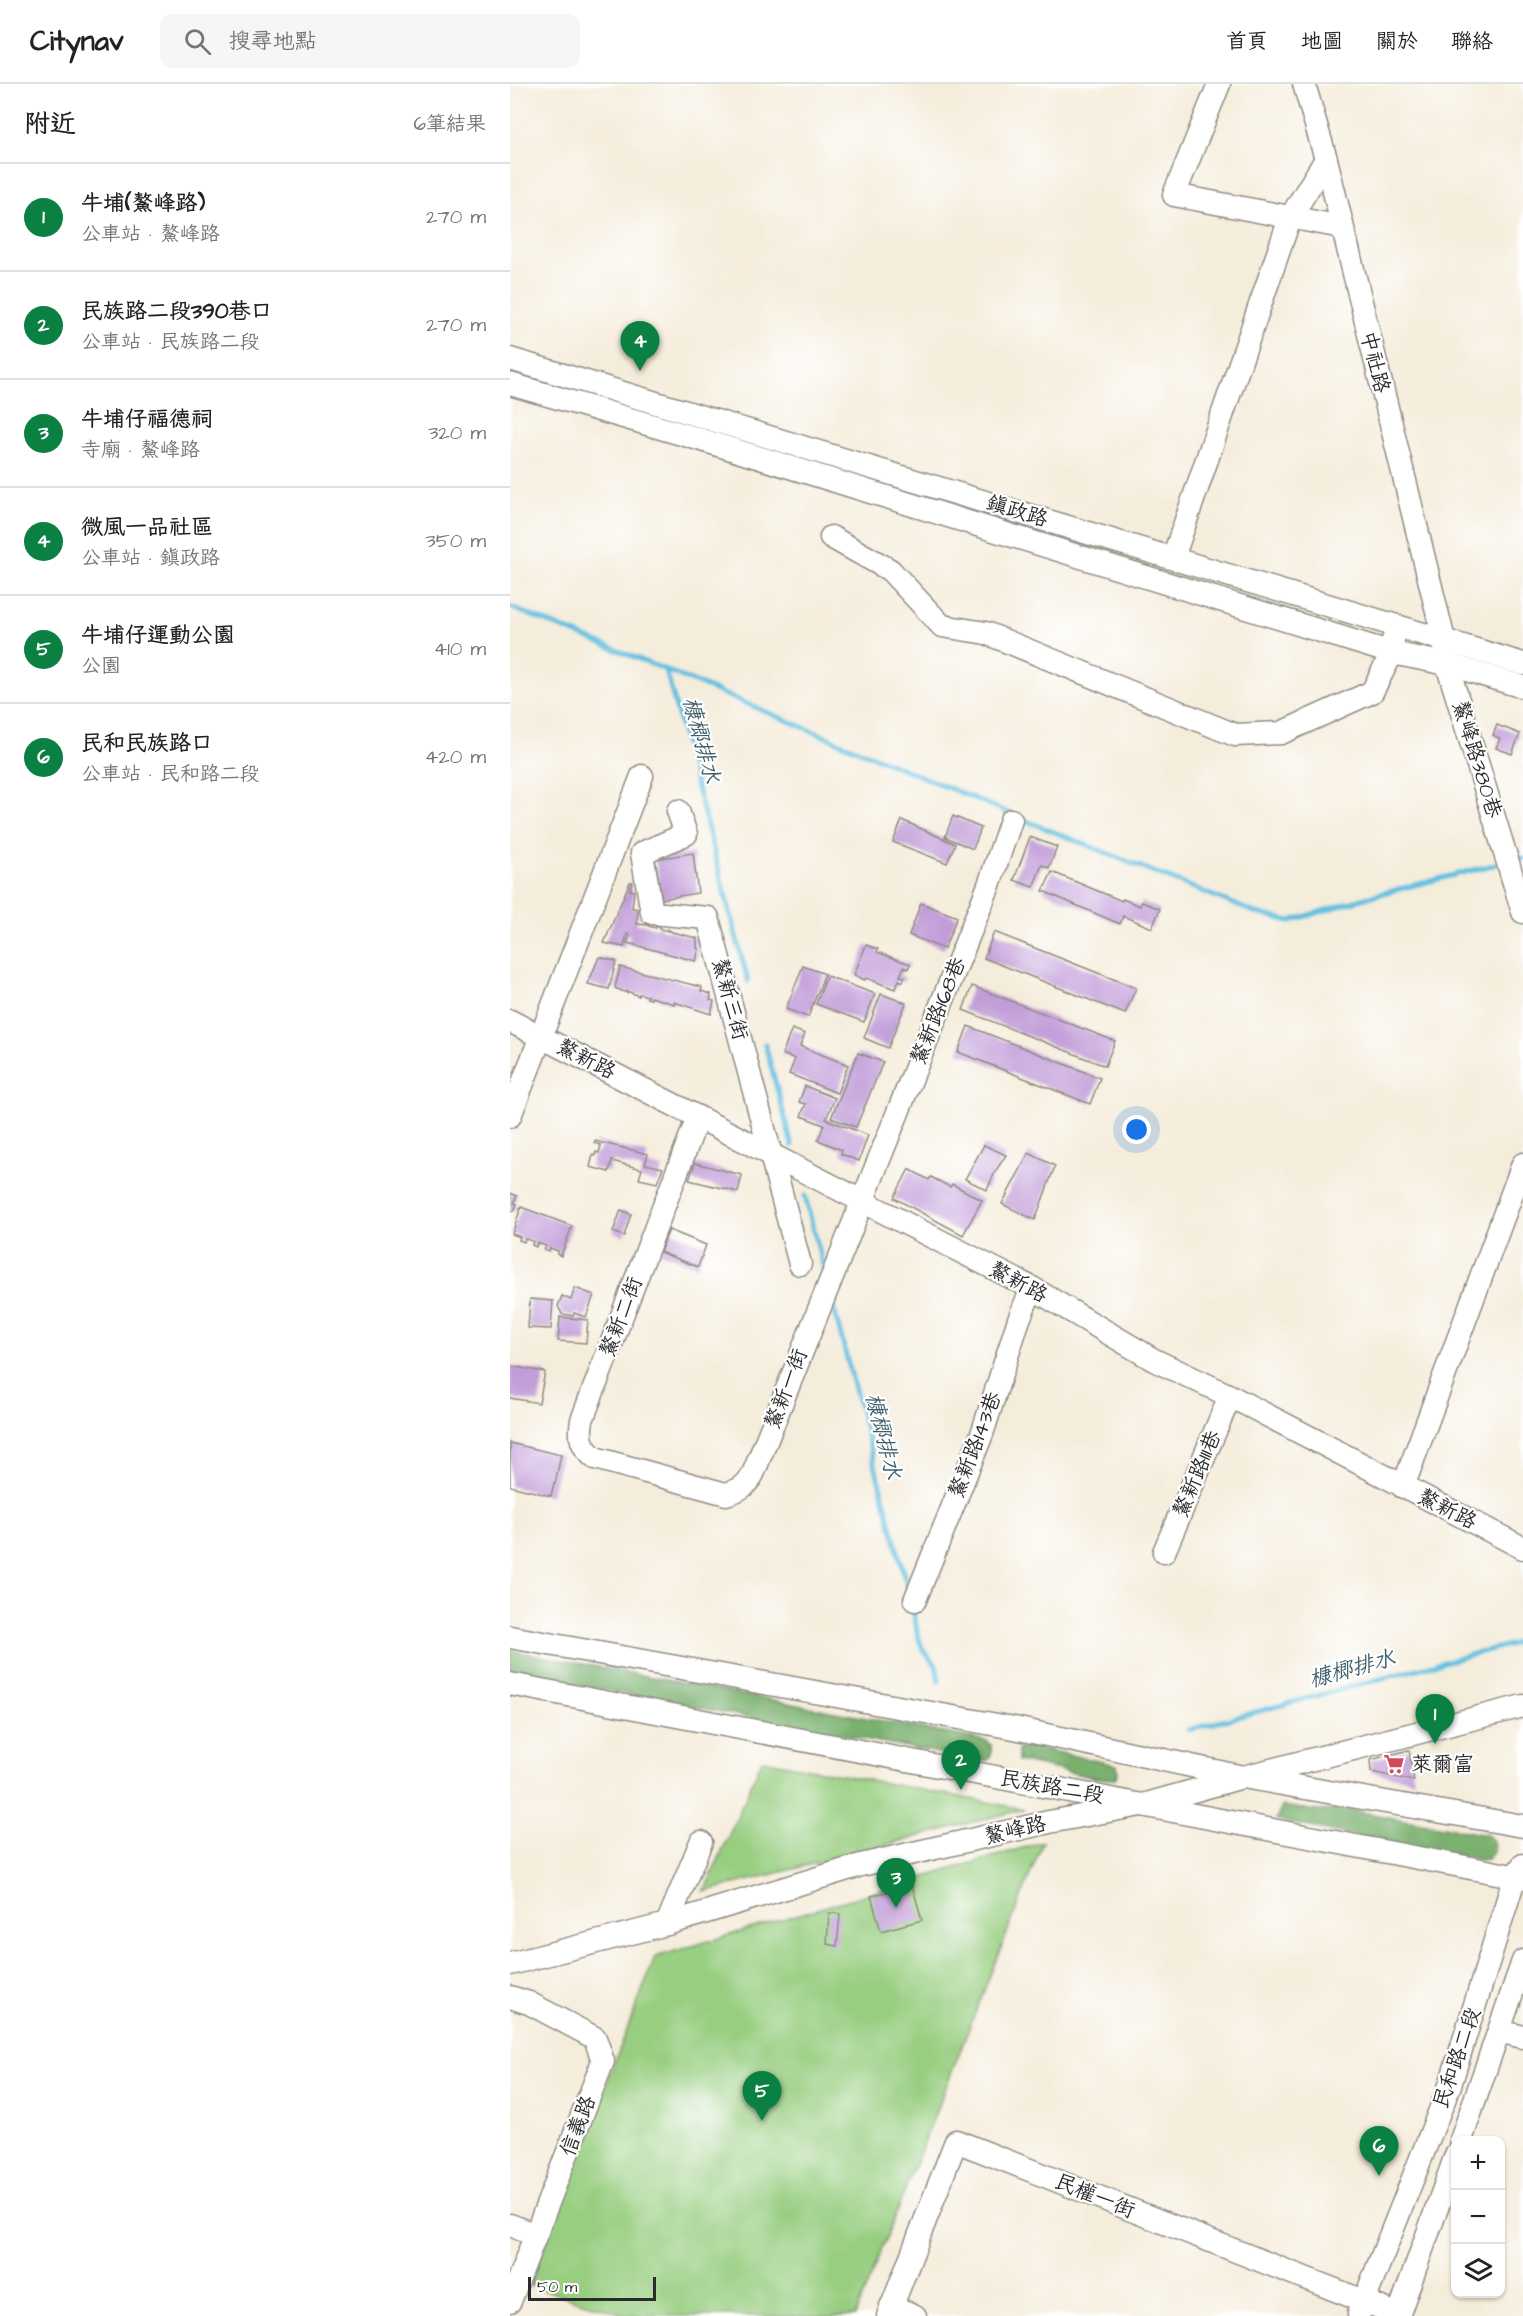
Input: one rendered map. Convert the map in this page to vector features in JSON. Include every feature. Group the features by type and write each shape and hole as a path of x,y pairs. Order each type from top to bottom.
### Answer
{"street":[{"path":"1219,84 1174,195 1342,227"},
{"name":"中社路","path":"1304,84 1326,159 1444,640"},
{"path":"1173,558 1290,218 1326,159"},
{"name":"鎮政路","path":"510,359 1395,627 1523,663"},
{"name":"鎮政路","path":"510,384 702,440 1392,653 1447,664 1523,687"},
{"path":"831,537 890,570 942,626 986,633 1235,735 1281,733 1372,692 1392,653 1395,627"},
{"name":"鰲峰路380巷","path":"1444,640 1447,664 1522,904"},
{"path":"510,1116 642,777"},
{"name":"鰲新三街","path":"678,811 686,834 642,853 652,913 708,918 800,1264"},
{"name":"鰲新路168巷","path":"862,1202 989,885 1011,820"},
{"name":"鰲新路","path":"510,1021 1032,1288 1154,1360 1230,1396 1523,1548"},
{"name":"鰲新二街","path":"653,1474 595,1458 587,1451 580,1433 590,1398 698,1117"},
{"path":"1403,1486 1523,1164"},
{"name":"鰲新一街","path":"653,1474 726,1494 738,1491 747,1485 862,1202"},
{"name":"鰲新路143巷","path":"915,1600 982,1434 1019,1319 1032,1288"},
{"name":"鰲新路111巷","path":"1164,1552 1230,1396"},
{"path":"510,1637 1014,1728 1243,1777 1523,1826"},
{"name":"民族路二段","path":"510,1684 1146,1804 1219,1821 1520,1873"},
{"name":"鰲峰路","path":"510,1964 667,1923 861,1866 1049,1822 1146,1804 1523,1706"},
{"path":"667,1923 701,1842"},
{"name":"民和路二段","path":"1361,2309 1450,2085 1520,1873"},
{"name":"民和路二段","path":"1462,2136 1523,1961"},
{"name":"信義路","path":"510,1997 529,2003 595,2038 603,2061 510,2301"},
{"path":"1499,2031 1523,2037"},
{"name":"民權一街","path":"915,2316 890,2311 956,2141 1361,2309 1399,2316"},
{"path":"1399,2316 1451,2166"},
{"path":"510,2225 535,2235"}],"green space":[{"path":"510,1650 987,1741 991,1745 991,1755 988,1760 981,1761 510,1672"},
{"path":"1029,1746 1117,1765 1118,1772 1115,1779 1096,1778 1018,1761 1018,1750"},
{"path":"762,1760 1024,1809 704,1892"},
{"path":"1282,1806 1318,1811 1345,1809 1487,1835 1493,1841 1494,1851 1487,1859 1480,1860 1285,1822 1276,1819"},
{"path":"1043,1842 855,2316 628,2316 529,2285 655,1957"}],"building":[{"path":"1497,725 1520,734 1512,754 1496,748 1500,739 1493,735"},
{"path":"953,816 981,828 973,849 945,837"},
{"path":"902,820 955,844 947,863 893,842"},
{"path":"1030,837 1057,847 1049,868 1042,865 1033,887 1014,880"},
{"path":"693,853 698,893 662,899 655,859"},
{"path":"1052,872 1122,901 1123,899 1140,906 1142,902 1160,909 1152,928 1123,916 1120,924 1043,891"},
{"path":"630,882 632,882 630,890 634,891 632,908 638,909 637,924 656,928 656,926 697,938 699,949 696,961 627,943 630,935 627,934 624,947 604,943"},
{"path":"921,903 957,917 944,949 909,935"},
{"path":"994,932 1136,988 1125,1014 984,958"},
{"path":"866,945 878,949 877,952 910,964 908,969 904,967 900,976 905,977 903,982 899,980 895,989 854,975"},
{"path":"599,957 616,961 609,989 588,984"},
{"path":"803,966 825,974 808,1017 786,1009"},
{"path":"620,967 702,987 701,991 711,994 710,1000 714,1001 711,1014 674,1002 674,1004 651,997 651,999 647,998 648,996 639,994 639,996 615,988"},
{"path":"827,976 875,994 864,1022 816,1004"},
{"path":"972,986 1115,1041 1105,1066 963,1010"},
{"path":"881,994 906,1003 888,1048 864,1038"},
{"path":"968,1026 1100,1078 1090,1104 958,1052"},
{"path":"792,1029 805,1034 800,1046 848,1065 837,1093 789,1074 795,1059 782,1054"},
{"path":"858,1053 883,1062 856,1127 831,1118"},
{"path":"805,1086 835,1098 826,1119 868,1135 859,1161 841,1154 842,1150 818,1140 824,1125 801,1116 806,1104 799,1102"},
{"path":"595,1141 648,1154 645,1164 663,1168 657,1183 639,1179 642,1169 612,1161 609,1172 590,1167 593,1155 595,1156 596,1152 599,1153 601,1145 594,1143"},
{"path":"984,1145 1006,1155 987,1190 965,1179"},
{"path":"1029,1153 1055,1166 1035,1220 1002,1204"},
{"path":"695,1163 742,1175 738,1192 689,1180"},
{"path":"909,1169 929,1180 931,1177 950,1187 952,1184 982,1200 963,1235 894,1198"},
{"path":"510,1193 517,1196 514,1211 510,1210"},
{"path":"521,1207 572,1226 561,1256 557,1254 558,1251 550,1248 549,1251 544,1250 546,1246 537,1243 536,1247 532,1245 533,1241 525,1239 524,1242 519,1240 520,1237 512,1234"},
{"path":"621,1210 631,1214 624,1236 613,1232"},
{"path":"669,1230 706,1245 698,1267 660,1252"},
{"path":"575,1288 594,1295 586,1317 574,1313 573,1316 562,1314 558,1306 562,1296 571,1300"},
{"path":"530,1299 553,1301 551,1329 528,1328"},
{"path":"560,1317 588,1320 586,1343 558,1341"},
{"path":"510,1366 545,1372 539,1403 510,1398"},
{"path":"510,1443 561,1455 551,1496 510,1486"},
{"path":"1409,1750 1414,1781 1371,1772 1370,1760"},
{"path":"912,1885 922,1920 881,1931 871,1896"},
{"path":"829,1913 840,1914 837,1946 827,1944"}],"waterway":[{"name":"槺榔排水","path":"510,607 666,670 748,981"},
{"path":"666,670 1009,813"},
{"path":"1017,817 1256,913 1290,921 1372,896 1501,863"},
{"path":"1519,859 1523,858"},
{"name":"槺榔排水","path":"765,1044 792,1145"},
{"name":"槺榔排水","path":"805,1196 825,1274"},
{"name":"槺榔排水","path":"831,1298 909,1594"},
{"name":"槺榔排水","path":"912,1605 918,1636 923,1650 936,1665 939,1681"},
{"name":"槺榔排水","path":"1188,1730 1523,1641"}],"place":[{"name":"微風一品社區","path":"640,371"},
{"name":"牛埔(鰲峰路)","path":"1435,1744"},
{"name":"萊爾富","path":"1394,1764"},
{"name":"民族路二段390巷口","path":"961,1790"},
{"name":"牛埔仔福德祠","path":"896,1908"},
{"name":"牛埔仔運動公園","path":"762,2121"},
{"name":"民和民族路口","path":"1379,2176"}]}
